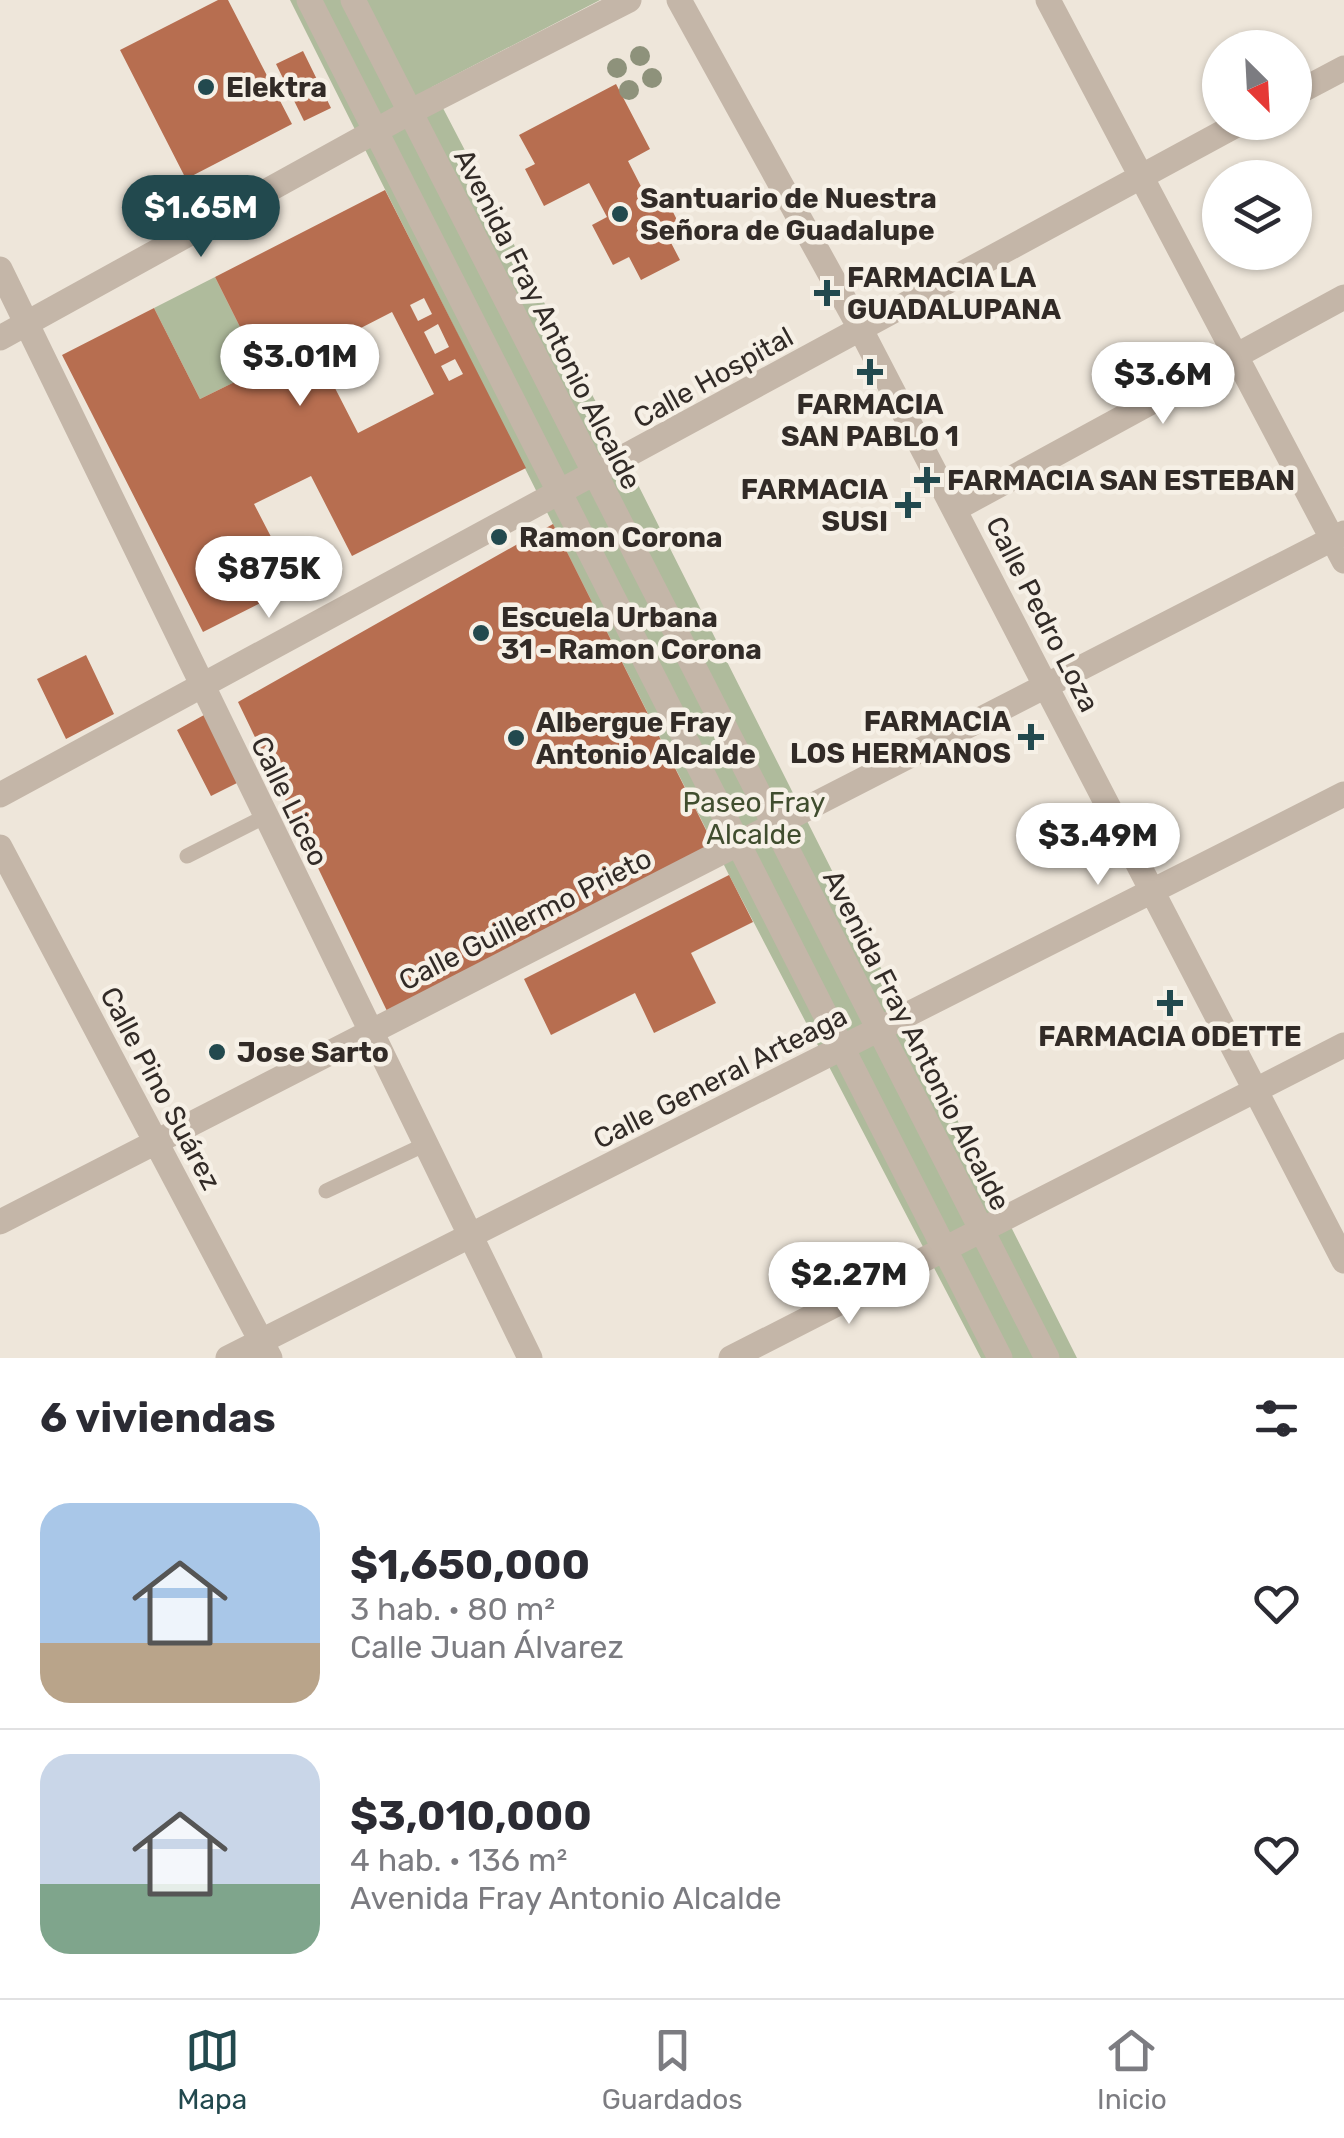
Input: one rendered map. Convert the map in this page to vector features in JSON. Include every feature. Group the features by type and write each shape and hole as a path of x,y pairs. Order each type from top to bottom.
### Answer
{"street":[{"path":"310,0 840,1050 1000,1358"},
{"name":"Avenida Fray Antonio Alcalde","path":"353,0 1047,1358"},
{"path":"0,338 408,113 629,0"},
{"name":"Calle Pedro Loza","path":"679,0 861,330 1258,1088 1344,1261"},
{"path":"1048,0 1340,544"},
{"path":"1312,85 1344,68"},
{"name":"Calle Hospital","path":"0,795 202,689 1209,140"},
{"name":"Calle Liceo","path":"0,269 530,1358"},
{"path":"955,509 1344,296"},
{"name":"Calle Guillermo Prieto","path":"0,1222 1047,685 1340,544"},
{"name":"Calle General Arteaga","path":"228,1358 265,1350 469,1236 1344,794"},
{"name":"Calle Pino Suárez","path":"0,847 265,1350"},
{"path":"731,1358 1344,1044"}],"lane":[{"path":"188,856 264,817"},
{"path":"326,1190 424,1144"}],"green space":[{"name":"Paseo Fray Alcalde","path":"290,0 600,0 432,87 611,431 1077,1358 981,1358 729,875"},
{"path":"215,277 261,369 200,399 154,308"}],"building":[{"name":"Elektra","path":"218,0 228,0 292,124 186,179 120,50"},
{"path":"303,51 331,108 304,121 276,64"},
{"path":"616,84 650,149 628,161 647,198 662,190 682,230 668,237 680,260 641,280 629,257 613,265 592,225 607,217 589,183 544,206 525,169 535,164 519,135"},
{"path":"385,190 526,468 352,556 311,476 254,504 296,585 203,632 62,355 154,308 200,399 261,369 215,277","holes":["424,298 432,314 418,321 410,305","392,312 434,394 358,433 316,351","438,324 449,347 435,354 424,332","455,359 463,374 449,381 441,366"]},
{"path":"553,524 713,844 387,1011 238,702"},
{"path":"86,655 114,714 66,739 37,679"},
{"path":"204,715 239,782 211,796 177,730"},
{"path":"729,875 753,922 691,953 716,1003 654,1033 635,993 551,1035 524,979"}],"place":[{"name":"Elektra","path":"206,87"},
{"name":"Santuario de Nuestra Señora de Guadalupe","path":"620,214"},
{"name":"FARMACIA LA GUADALUPANA","path":"827,293"},
{"name":"FARMACIA SAN PABLO 1","path":"870,372"},
{"name":"FARMACIA SAN ESTEBAN","path":"927,480"},
{"name":"FARMACIA SUSI","path":"908,505"},
{"name":"Ramon Corona","path":"499,537"},
{"name":"Escuela Urbana 31 - Ramon Corona","path":"481,633"},
{"name":"FARMACIA LOS HERMANOS","path":"1031,737"},
{"name":"Albergue Fray Antonio Alcalde","path":"516,738"},
{"name":"FARMACIA ODETTE","path":"1170,1003"},
{"name":"Jose Sarto","path":"217,1052"}]}
